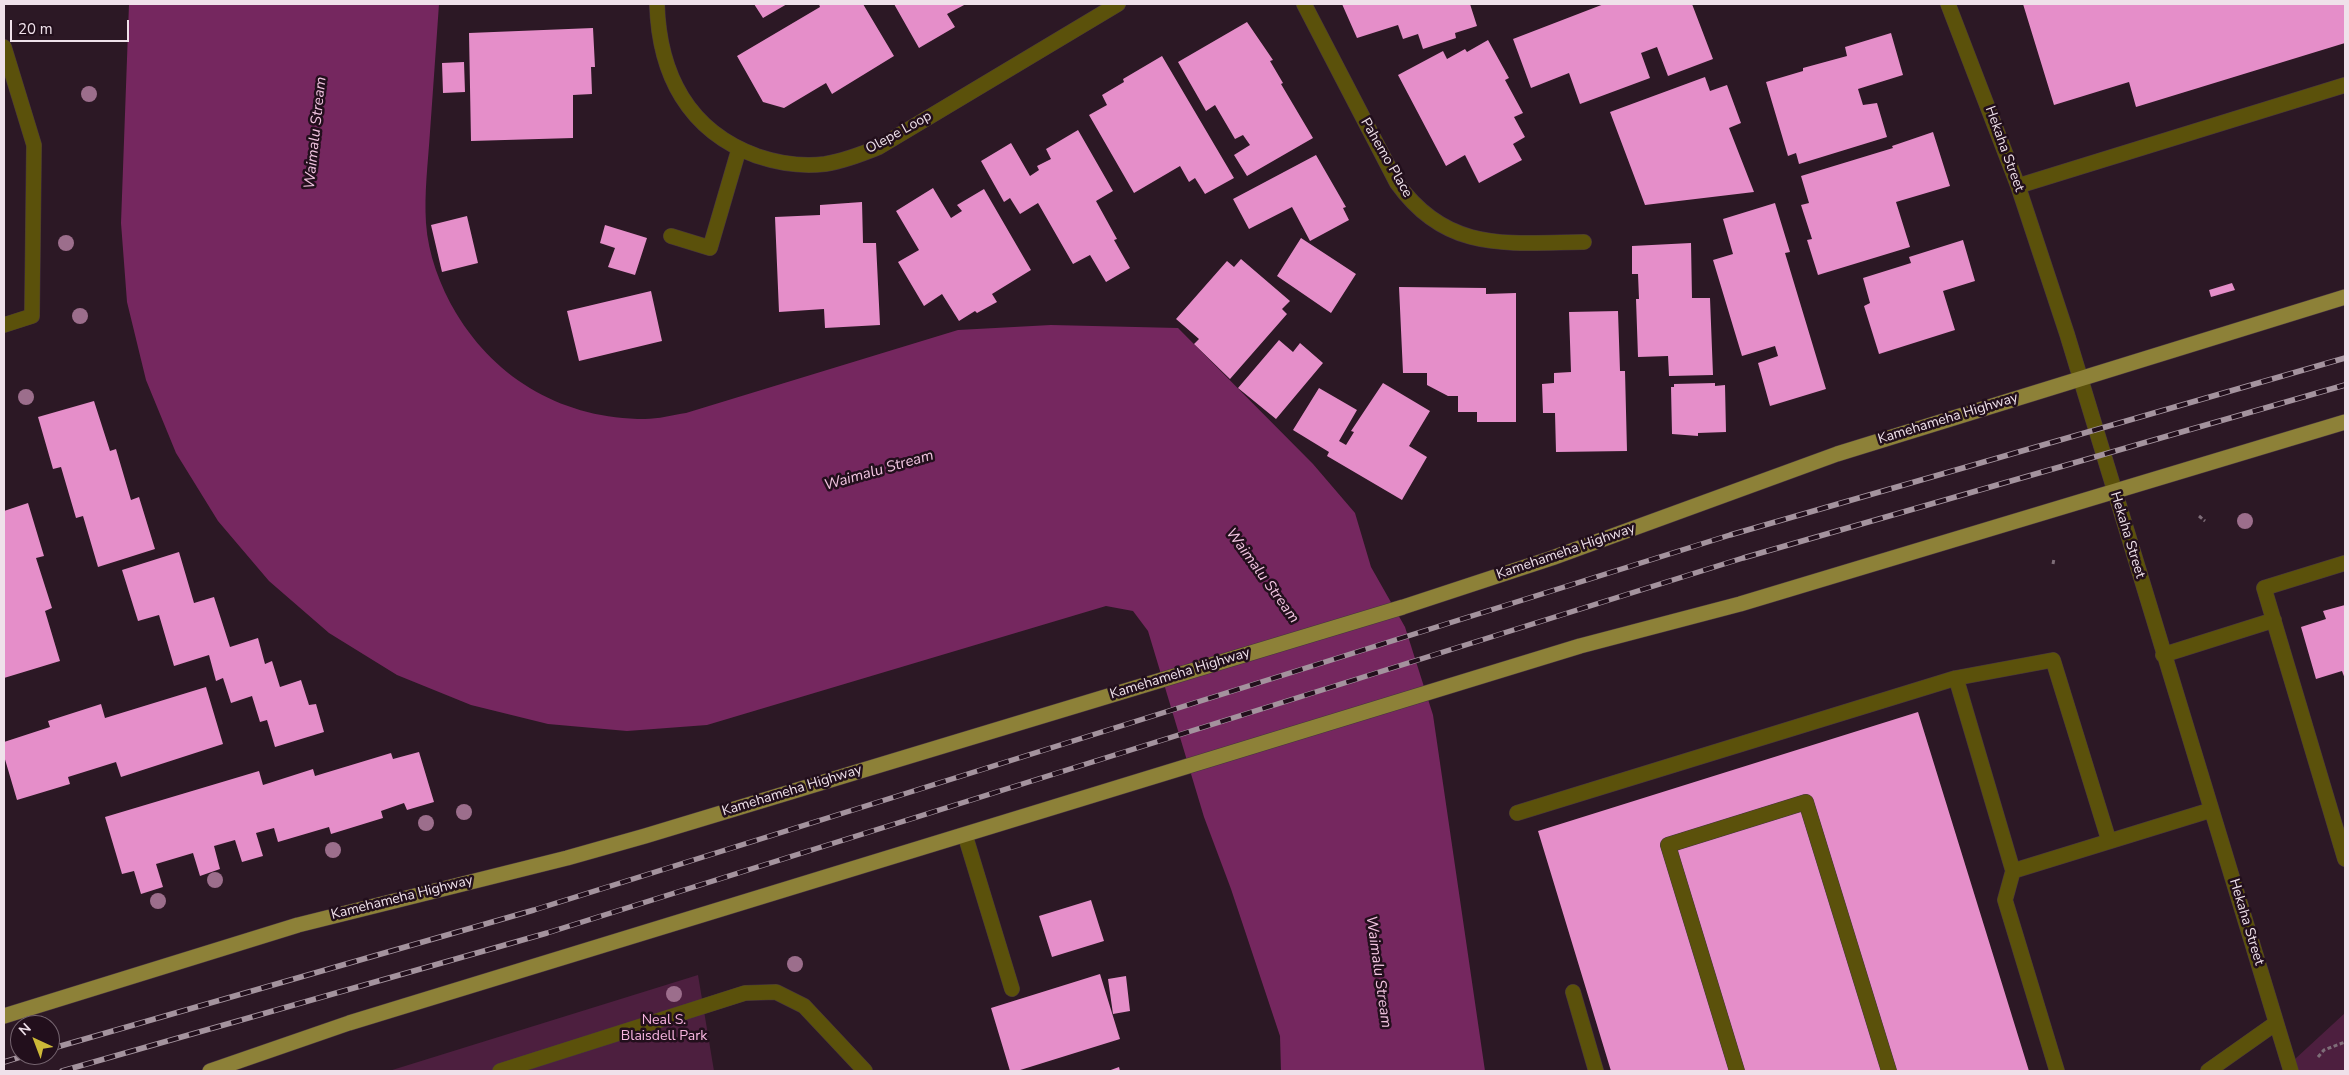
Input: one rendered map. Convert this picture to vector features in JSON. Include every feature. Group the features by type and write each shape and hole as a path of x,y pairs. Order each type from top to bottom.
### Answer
{"main road":[{"name":"Kamehameha Highway","path":"4,1016 298,925 636,838 1403,606 1552,558 1836,454 2345,297"},
{"path":"210,1071 349,1023 1580,646 1740,604 2115,493 2345,422"}],"street":[{"name":"Olepe Loop","path":"657,4 662,54 671,79 700,121 719,138 740,149 778,162 797,164 824,164 850,158 880,147 1118,4"},
{"name":"Pahemo Place","path":"1304,4 1397,183 1410,201 1423,214 1439,225 1460,235 1483,240 1515,243 1584,242"},
{"name":"Hekaha Street","path":"1948,4 2018,186 2080,378 2291,1071"},
{"path":"4,47 34,145 32,316 4,325"},
{"path":"2018,186 2345,85"},
{"path":"671,236 710,248 740,149"},
{"path":"2345,563 2264,588 2345,859"},
{"path":"2164,655 2274,620"},
{"path":"1516,813 1956,678 2053,660 2109,841"},
{"path":"1956,678 2013,871 2005,900 2058,1071"},
{"path":"1737,1071 1668,845 1806,802 1889,1071"},
{"path":"2013,871 2211,810"},
{"path":"965,835 1012,989"},
{"path":"500,1071 745,993 776,992 804,1006 865,1071"},
{"path":"1573,992 1596,1071"},
{"path":"2208,1071 2276,1023"}],"path":[{"path":"2199,516 2205,522"},
{"path":"2053,564 2054,559"},
{"path":"2313,1061 2324,1050 2345,1042"}],"green space":[{"name":"Neal S. Blaisdell Park","path":"698,975 714,1071 389,1071"},
{"path":"2345,1013 2345,1071 2282,1071"}],"water":[{"name":"Waimalu Stream","path":"129,4 439,4 426,178 427,235 436,270 456,313 473,337 492,358 536,392 587,412 645,419 686,413 958,330 1051,325 1178,328 1313,464 1355,513 1371,567 1405,627 1433,715 1485,1071 1281,1071 1280,1036 1231,889 1204,817 1148,631 1133,611 1106,606 707,725 627,731 548,724 471,705 397,675 329,633 269,581 218,521 176,453 146,380 127,302 121,223"}],"building":[{"path":"754,4 787,4 763,18"},
{"path":"819,4 863,4 894,56 832,94 826,83 784,108 763,102 737,56 820,7"},
{"path":"894,4 966,4 947,14 955,27 919,48"},
{"path":"1342,4 1470,4 1477,26 1455,33 1456,38 1423,49 1418,34 1403,39 1398,25 1357,38"},
{"path":"1604,4 1692,4 1713,59 1668,76 1657,47 1641,53 1650,78 1580,104 1569,73 1531,88 1513,39"},
{"path":"2023,4 2345,4 2345,43 2136,107 2129,82 2054,105"},
{"path":"1247,22 1273,60 1270,61 1283,83 1281,84 1313,138 1247,176 1234,155 1250,145 1243,135 1235,139 1215,105 1206,111 1178,62"},
{"path":"593,28 595,67 591,67 592,94 573,95 573,138 471,141 469,33"},
{"path":"1891,33 1903,75 1858,89 1863,105 1877,103 1887,137 1799,164 1796,153 1788,156 1766,82 1803,71 1803,68 1847,56 1845,47"},
{"path":"1488,40 1509,78 1505,80 1523,113 1514,117 1525,137 1513,144 1522,160 1479,183 1465,155 1446,166 1398,75 1443,51 1447,59 1465,49 1467,52"},
{"path":"1162,56 1234,178 1205,194 1195,178 1189,182 1180,166 1134,193 1089,115 1107,105 1102,95 1124,82 1123,79"},
{"path":"464,62 465,92 443,93 442,63"},
{"path":"1705,77 1710,91 1727,85 1741,123 1729,128 1754,192 1645,205 1610,112"},
{"path":"1078,130 1113,191 1096,201 1117,239 1114,240 1130,268 1106,282 1090,255 1073,264 1038,203 1020,214 1010,198 1004,202 981,161 1011,143 1030,176 1039,170 1037,166 1051,159 1046,149"},
{"path":"1933,132 1950,186 1896,202 1910,247 1818,275 1807,240 1812,239 1801,205 1809,203 1801,176 1893,148 1892,146"},
{"path":"1316,155 1346,207 1343,208 1349,220 1310,241 1292,207 1249,229 1233,199"},
{"path":"933,188 951,218 962,211 957,205 984,189 1031,270 992,294 997,302 977,313 975,311 959,321 942,294 924,306 898,262 919,250 896,211"},
{"path":"862,202 863,243 876,243 880,325 825,328 824,309 779,312 775,217 820,215 820,205"},
{"path":"1775,203 1790,252 1785,253 1826,389 1770,406 1758,363 1778,356 1775,346 1742,356 1713,260 1733,254 1723,219"},
{"path":"467,216 478,263 442,272 431,225"},
{"path":"605,225 647,238 635,275 608,267 615,248 600,243"},
{"path":"1301,238 1356,274 1331,313 1277,276"},
{"path":"1963,240 1975,281 1943,291 1955,330 1879,354 1864,306 1870,303 1863,278 1911,263 1909,257"},
{"path":"1691,243 1692,298 1710,298 1713,375 1669,376 1668,356 1638,357 1636,299 1639,299 1638,274 1632,274 1632,246"},
{"path":"1241,259 1290,301 1282,309 1287,314 1230,379 1194,344 1199,339 1176,319 1227,261 1234,267"},
{"path":"2232,283 2235,290 2211,297 2209,290"},
{"path":"1399,287 1486,288 1486,294 1516,293 1516,422 1477,422 1477,412 1458,412 1458,396 1448,396 1427,385 1427,373 1403,373"},
{"path":"651,291 662,341 579,361 567,311"},
{"path":"1618,311 1620,371 1625,371 1627,451 1556,452 1555,413 1543,413 1542,384 1554,383 1554,373 1571,372 1569,312"},
{"path":"1279,340 1293,352 1300,343 1323,363 1276,419 1238,388"},
{"path":"1383,383 1430,411 1409,446 1427,457 1402,500 1327,456 1329,452 1293,430 1319,388 1357,410 1339,441 1346,445 1354,432 1351,431"},
{"path":"1715,383 1715,386 1725,385 1726,432 1698,433 1698,436 1672,434 1671,387 1674,387 1674,384"},
{"path":"94,401 110,451 116,449 131,500 139,497 155,549 98,567 83,516 76,518 61,467 53,469 38,417"},
{"path":"28,503 44,556 36,558 52,608 45,611 60,661 4,678 4,511"},
{"path":"179,552 194,603 214,597 230,647 258,638 265,664 272,661 280,687 301,680 309,705 316,704 324,732 275,747 267,720 260,722 252,696 231,703 223,678 216,681 209,655 174,666 159,615 138,621 122,570"},
{"path":"2345,605 2345,679 2342,671 2316,679 2301,627 2326,619 2323,611"},
{"path":"206,687 223,744 121,777 116,762 68,777 70,784 17,800 4,756 4,742 50,727 48,721 101,704 105,718"},
{"path":"1918,712 2029,1071 1611,1071 1538,831"},
{"path":"419,752 434,802 407,810 404,803 381,811 383,818 331,834 329,827 278,842 274,828 256,833 263,856 242,862 235,840 214,846 220,869 200,876 193,853 156,864 163,887 141,894 134,871 122,874 105,817 259,771 263,785 313,769 315,776 391,753 393,759"},
{"path":"1091,900 1104,941 1052,957 1039,916"},
{"path":"1100,974 1120,1039 1017,1071 1010,1071 991,1008"},
{"path":"1126,976 1130,1011 1113,1014 1108,979"},
{"path":"1119,1067 1120,1071 1108,1071"}],"railway":[{"path":"60,1046 534,910 1730,535 2345,358"},
{"path":"62,1071 547,933 1743,558 2345,385"},
{"path":"4,1062 10,1060"}]}
